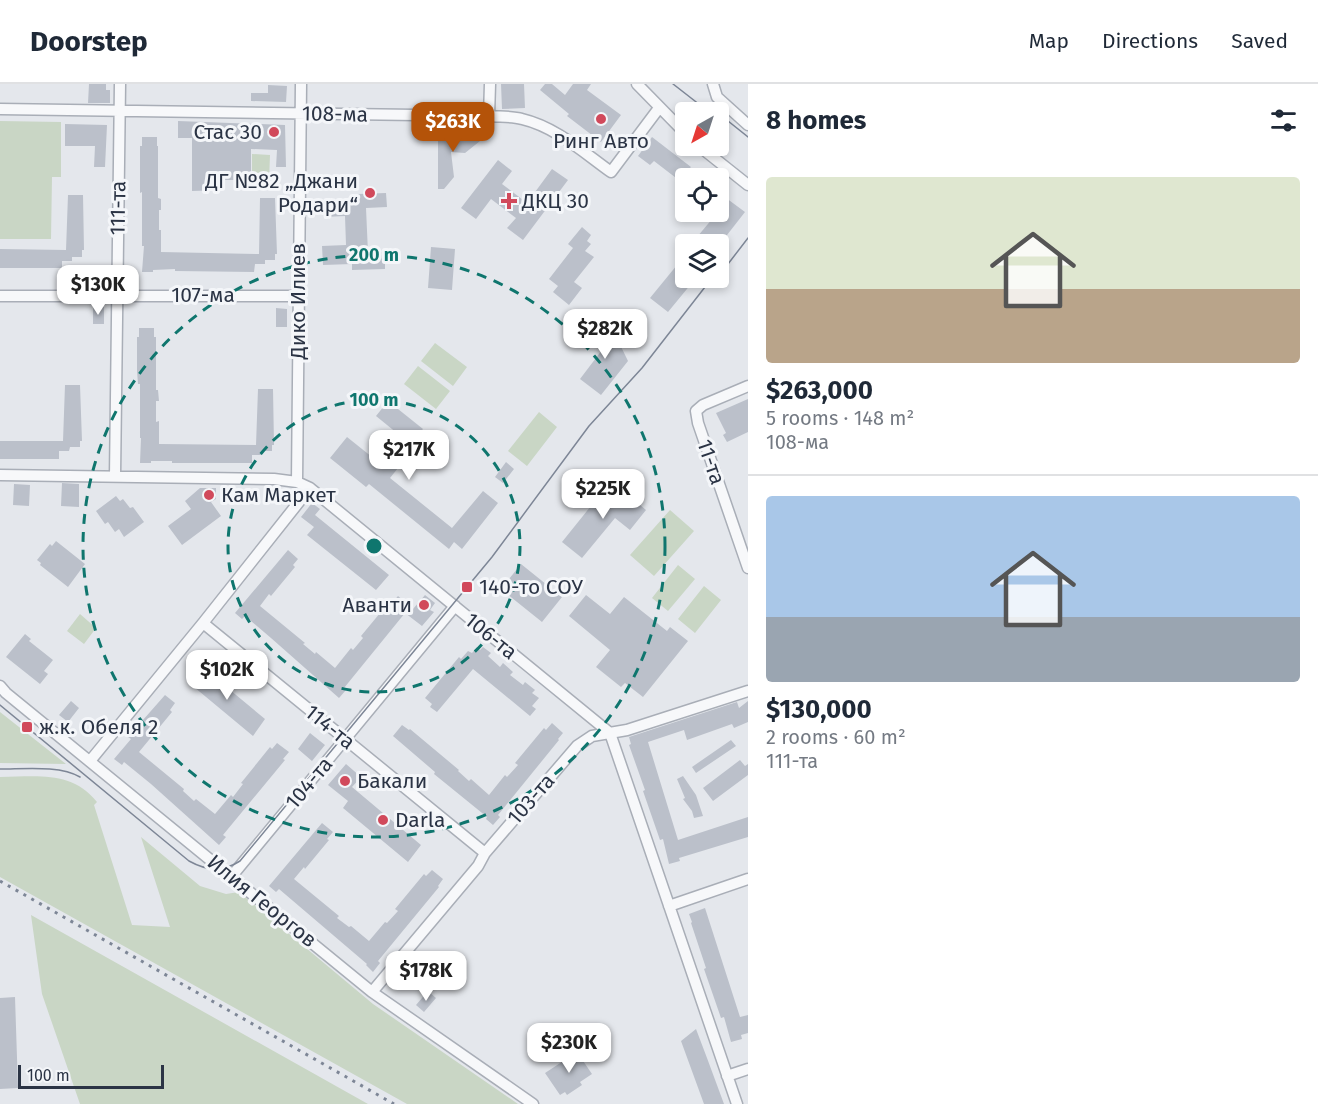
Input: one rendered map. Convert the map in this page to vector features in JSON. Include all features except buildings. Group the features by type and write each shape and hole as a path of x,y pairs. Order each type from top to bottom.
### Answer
{"street":[{"name":"111-та","path":"116,476 120,84"},
{"name":"Дико Илиев","path":"297,482 297,296 301,84"},
{"path":"489,116 490,84"},
{"path":"638,84 675,123"},
{"path":"713,84 717,97 748,125"},
{"name":"108-ма","path":"0,109 520,118 541,125 561,136 610,172 659,108"},
{"path":"712,156 748,185"},
{"name":"107-ма","path":"0,297 297,296"},
{"name":"11-та","path":"748,386 703,405 696,411 698,423 748,568"},
{"name":"106-та","path":"0,475 274,479 297,482 310,488 610,733"},
{"path":"90,761 310,488"},
{"name":"104-та","path":"231,876 455,606"},
{"name":"114-та","path":"203,623 485,853"},
{"name":"Илия Георгов","path":"0,686 372,992 533,1104"},
{"name":"103-та","path":"372,992 478,866 485,853 577,746 592,736 627,730 748,691"},
{"path":"610,733 737,1104"},
{"path":"669,906 748,879"},
{"path":"728,1076 748,1069"}],"green space":[{"path":"0,121 61,122 61,177 52,177 51,239 0,239"},
{"path":"252,154 270,155 269,182 247,181 252,176"},
{"path":"435,343 467,367 453,386 421,361"},
{"path":"418,366 450,391 436,409 404,384"},
{"path":"539,412 557,427 527,466 508,451"},
{"path":"670,510 694,531 654,576 630,555"},
{"path":"678,565 695,579 668,611 652,598"},
{"path":"704,586 721,600 695,633 678,619"},
{"path":"80,614 96,628 84,644 67,631"},
{"path":"0,712 66,764 0,763"},
{"path":"40,776 65,780 87,792 97,802 94,805 132,925 170,927 141,837 200,886 226,894 239,892 373,1004 518,1104 407,1104 0,877 0,777"},
{"path":"31,915 368,1104 80,1104 42,994"}],"tram line":[{"path":"673,84 696,102"},
{"path":"729,122 748,137"},
{"path":"729,263 748,238"},
{"path":"0,705 189,861 202,867 215,869 234,865 240,861 492,557 589,426 642,368 704,288"},
{"path":"0,769 52,769 80,777"}],"railway":[{"path":"0,881 394,1104"}],"place":[{"name":"Ринг Авто","path":"601,119"},
{"name":"Стас 30","path":"274,132"},
{"name":"ДГ №82 „Джани Родари“","path":"370,193"},
{"name":"ДКЦ 30","path":"509,201"},
{"name":"Кам Маркет","path":"209,495"},
{"name":"140-то СОУ","path":"467,587"},
{"name":"Аванти","path":"424,605"},
{"name":"ж.к. Обеля 2","path":"27,727"},
{"name":"Бакали","path":"345,781"},
{"name":"Darla","path":"383,820"}]}
